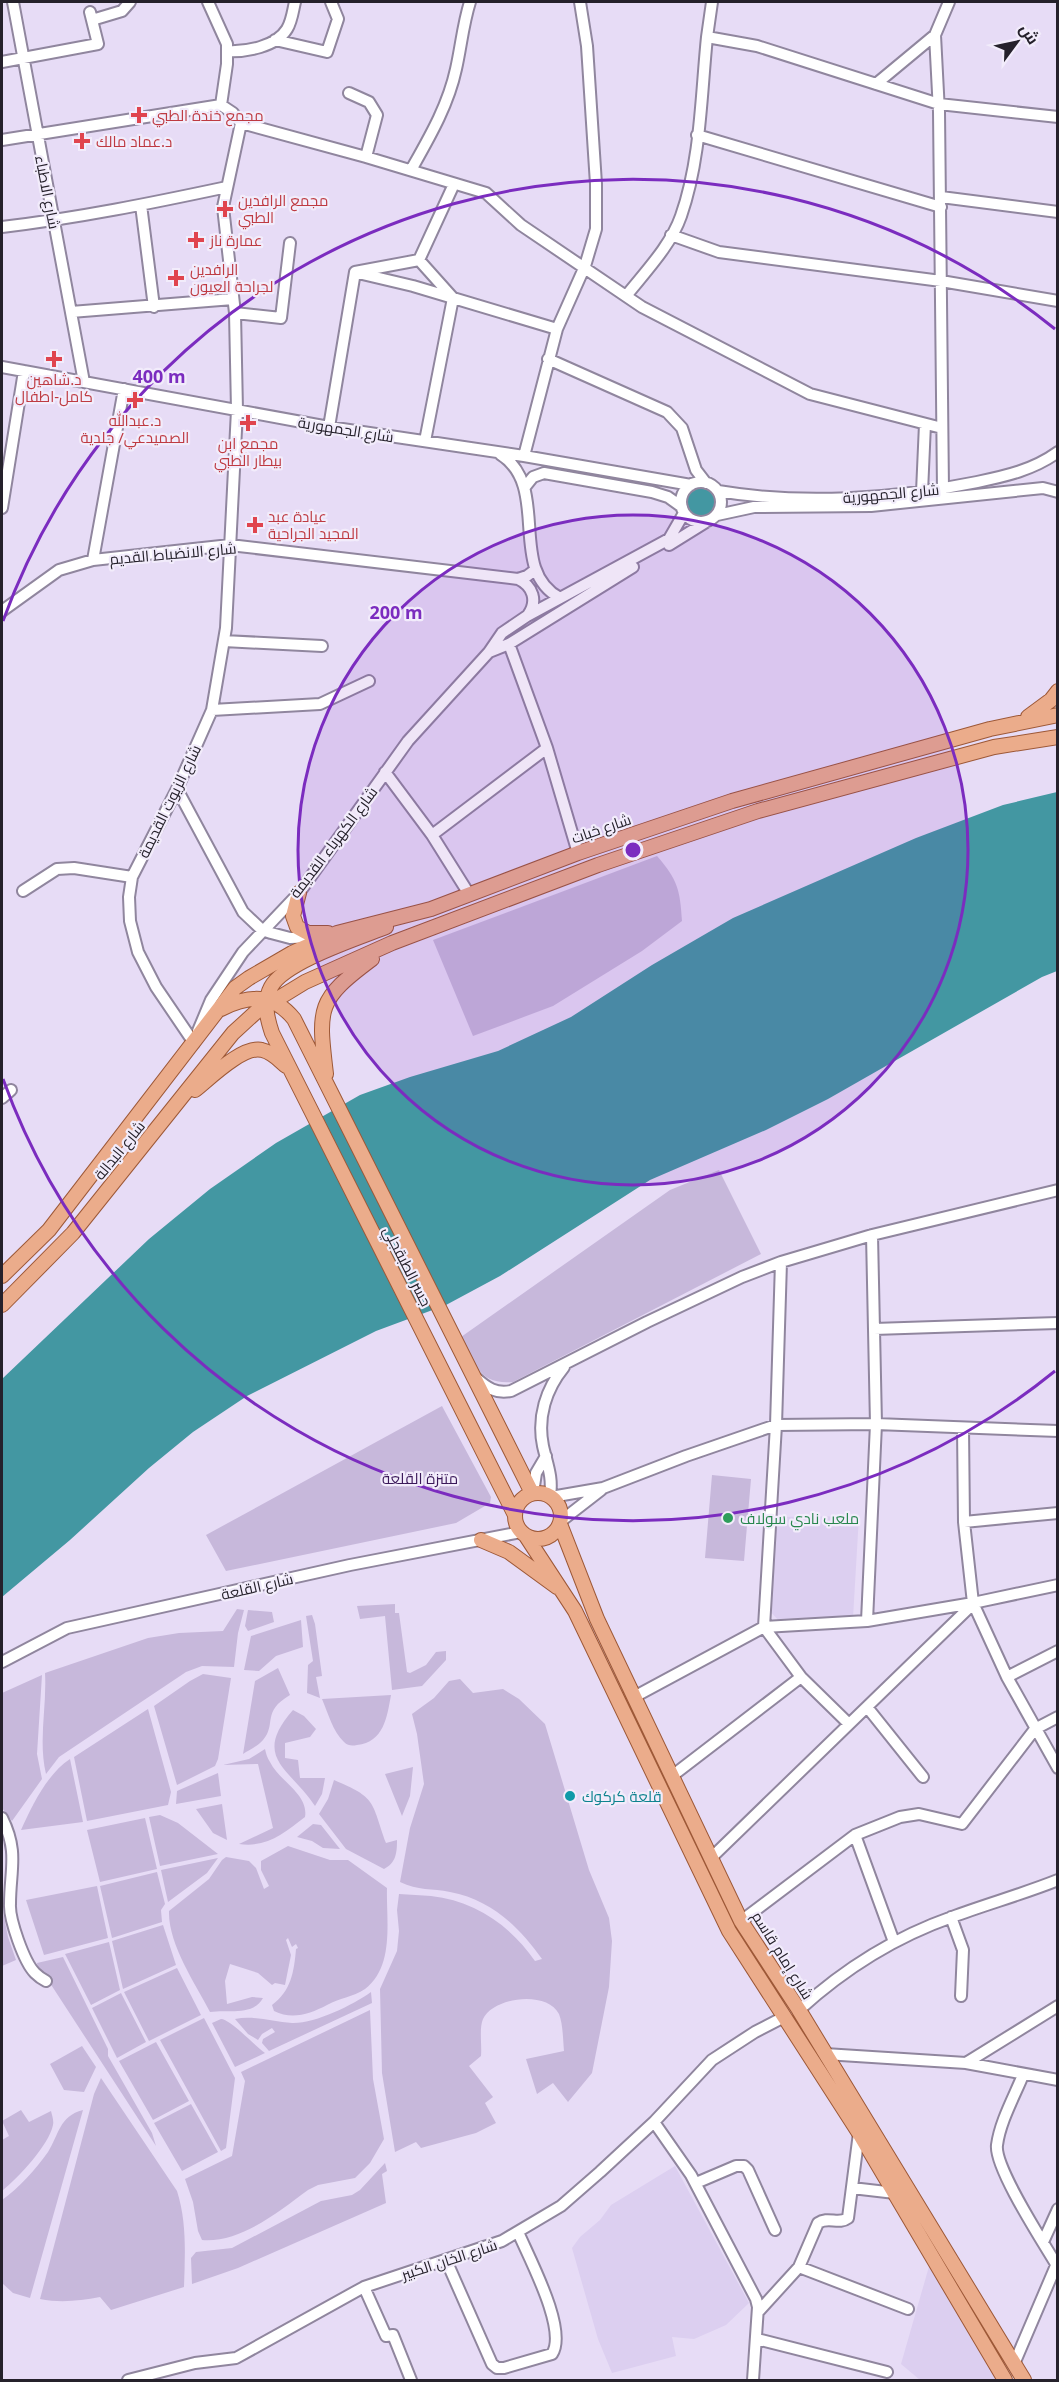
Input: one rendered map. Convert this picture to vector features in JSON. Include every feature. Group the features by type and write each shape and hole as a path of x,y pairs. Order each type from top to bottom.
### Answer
{"main road":[{"path":"1022,722 1058,692"},
{"name":"شارع خبات","path":"194,1043 235,988 292,953 337,933 431,909 578,853 732,801 1022,722 1058,715"},
{"path":"220,1010 233,1003 247,1000 266,1005 305,982 392,943 598,865 758,811 994,747 1058,737"},
{"path":"298,893 293,916 297,927 308,933 337,933"},
{"path":"266,1005 276,980 300,963 431,909"},
{"path":"329,1088 321,1029 324,1004 332,991 344,980 392,943"},
{"name":"شارع البدالة","path":"2,1305 73,1233 233,1033 266,1005"},
{"name":"جسر الطبقجلي","path":"514,1515 272,1033 266,1005 283,1007 294,1019 532,1493"},
{"name":"شارع البدالة","path":"2,1276 49,1230 194,1043"},
{"path":"175,1107 234,1059 253,1049 269,1052 291,1071"},
{"path":"523,1534 539,1539 552,1535 560,1522 560,1507 551,1496 532,1493 522,1499 514,1515 523,1534 575,1611 729,1931 859,2133 1005,2380"},
{"name":"شارع إمام قاسم","path":"560,1522 585,1592 741,1921 798,2010 1024,2380"},
{"path":"481,1540 509,1552 563,1591"},
{"path":"1005,2380 1014,2364"}],"street":[{"name":"شارع الاطباء","path":"13,2 84,382"},
{"path":"2,62 98,44 91,16 122,11 130,2"},
{"path":"208,2 227,44 221,105"},
{"path":"227,51 250,50 275,40 288,27 295,2"},
{"path":"275,40 327,52 338,19 331,2"},
{"path":"411,170 437,123 446,100 456,70 463,24 470,2"},
{"path":"524,456 557,329 585,266 596,229 598,213 587,46 580,2"},
{"path":"626,296 662,251 681,217 690,181 697,135 712,2"},
{"path":"943,489 939,104 935,35 947,2"},
{"path":"876,84 935,35"},
{"path":"707,37 757,46 939,104 1058,117"},
{"path":"349,93 369,102 377,115 366,157"},
{"path":"2,140 221,105 233,113 241,123 411,170 486,194 521,225 585,266 642,307 810,394 942,428"},
{"name":"شارع الزيوت القديمة","path":"194,1043 156,987 138,952 130,921 129,897 132,877 177,789 212,710 224,641 237,410 235,313 223,207 241,123"},
{"path":"697,135 940,202 1058,212"},
{"path":"419,260 454,184"},
{"path":"2,226 54,221 226,187"},
{"path":"141,205 154,307"},
{"path":"671,235 719,252 941,281 1058,301"},
{"path":"235,313 281,318 290,243"},
{"path":"355,272 419,260"},
{"path":"419,260 453,298"},
{"path":"355,272 557,329"},
{"path":"329,427 355,272"},
{"path":"425,441 453,298"},
{"path":"71,312 233,299"},
{"path":"525,487 533,477 550,473 660,494 694,521 706,522 717,515 721,503 718,491 706,483 696,470 682,428 667,412 548,359"},
{"name":"شارع الجمهورية","path":"2,367 329,427 524,456 691,485"},
{"path":"2,508 24,371"},
{"path":"93,560 124,389"},
{"path":"922,492 925,424"},
{"path":"492,451 513,464 525,487 535,570 547,590 560,598"},
{"name":"شارع الجمهورية","path":"718,491 808,497 878,496 922,492 1016,474 1043,462 1058,452"},
{"path":"683,510 683,494 691,485 706,483"},
{"name":"شارع الجمهورية","path":"717,515 754,507 871,506 1043,488 1058,492"},
{"name":"شارع الكهرباء القديمة","path":"194,1043 211,1000 238,960 262,930 298,893 385,772 431,714 489,652 502,633 527,616 669,539 674,534 683,510"},
{"name":"شارع الكهرباء القديمة","path":"489,652 509,644 706,522"},
{"name":"شارع الانضباط القديم","path":"2,611 59,570 93,560 230,545 518,579"},
{"path":"518,579 535,570"},
{"path":"518,579 528,586 534,598 527,616"},
{"path":"224,641 322,646"},
{"path":"509,644 547,748 578,853"},
{"path":"212,710 320,704 369,681"},
{"path":"432,835 547,748"},
{"path":"385,772 432,835 469,894"},
{"path":"177,789 243,912 262,930 300,939 337,933"},
{"path":"23,891 57,869 74,868 132,877"},
{"path":"2,1098 10,1090"},
{"path":"472,1373 490,1389 503,1393 517,1389 647,1322 742,1277 781,1262 872,1235 1058,1190"},
{"path":"867,1621 876,1425 872,1235"},
{"path":"781,1262 776,1425 764,1627 801,1677 849,1724"},
{"path":"874,1329 1058,1323"},
{"path":"566,1364 550,1388 542,1414 541,1429 552,1476 551,1496 603,1488 776,1425 876,1425 1058,1431"},
{"path":"963,1428 964,1522 974,1603 1007,1677 1058,1768"},
{"path":"532,1493 536,1473 546,1456"},
{"path":"560,1522 603,1488"},
{"path":"964,1522 1058,1513"},
{"name":"شارع القلعة","path":"2,1662 67,1628 350,1565 523,1534"},
{"path":"634,1697 764,1627 867,1621 974,1603 1058,1585"},
{"path":"711,1858 974,1603"},
{"path":"1007,1677 1058,1651"},
{"path":"672,1776 801,1677"},
{"path":"867,1707 923,1777"},
{"path":"741,1921 855,1835 900,1817 919,1814 962,1824 1035,1729 1058,1717"},
{"path":"2,1818 10,1838 14,1867 9,1906 14,1926 24,1954 34,1972 46,1981"},
{"path":"855,1835 894,1942"},
{"path":"798,2010 829,1983 894,1942 951,1917 1058,1881"},
{"path":"951,1917 963,1950 961,1996"},
{"path":"966,2063 1058,2006"},
{"name":"شارع الخان الكبير","path":"128,2380 195,2363 236,2358 364,2287 502,2241 561,2206 654,2121 712,2060 784,2017"},
{"path":"825,2054 966,2063 1054,2080 1058,2089"},
{"path":"1014,2364 1057,2262 1043,2242 997,2154 1000,2133 1023,2075"},
{"path":"654,2121 696,2183 756,2299 758,2312 753,2380"},
{"path":"758,2312 799,2267 818,2223 824,2220 842,2221 848,2218 859,2133"},
{"path":"696,2183 736,2166 744,2166 748,2170 775,2230"},
{"path":"852,2188 895,2193"},
{"path":"1043,2242 1058,2209"},
{"path":"446,2260 492,2364 497,2368 504,2368 552,2354 558,2338 555,2324 543,2289 518,2232"},
{"path":"799,2267 908,2309"},
{"path":"364,2287 386,2336 393,2335 411,2380"},
{"path":"757,2339 887,2372"}],"shaded area":[{"path":"702,487 713,491 717,502 713,513 702,517 691,513 687,502 691,491"},
{"path":"1057,792 1057,971 1042,977 828,1099 766,1130 650,1180 500,1276 446,1305 376,1331 247,1396 193,1432 149,1468 70,1540 2,1597 2,1379 149,1239 210,1189 276,1143 360,1095 410,1077 498,1051 571,1017 652,965 733,918 916,838 1003,805"},
{"path":"859,1516 853,1618 780,1622 768,1609 775,1517"},
{"path":"675,2166 749,2303 726,2325 694,2339 672,2337 676,2356 612,2373 598,2339 572,2248 580,2237 600,2220 611,2205"},
{"path":"930,2263 996,2375 996,2380 920,2380 901,2364"}],"green space":[{"path":"657,856 677,886 682,921 642,951 553,1006 473,1036 433,940"},
{"path":"719,1170 761,1254 513,1382 492,1380 479,1370 461,1337 670,1190"},
{"name":"متنزة القلعة","path":"442,1406 491,1497 490,1503 456,1523 226,1571 206,1535"},
{"name":"ملعب نادي سولاف","path":"712,1475 751,1479 744,1561 705,1558"},
{"path":"395,1604 395,1613 399,1613 407,1672 410,1673 426,1665 436,1652 446,1651 446,1660 422,1686 392,1690 385,1616 360,1619 357,1606"},
{"path":"237,1609 244,1610 238,1633 234,1667 202,1666 186,1672 59,1757 46,1774 43,1749 45,1673 148,1638 179,1633 223,1631"},
{"path":"248,1610 272,1612 274,1622 248,1631 245,1626"},
{"path":"312,1615 322,1676 316,1677 320,1698 307,1693 308,1665 313,1661 306,1616"},
{"path":"301,1620 303,1647 276,1656 259,1671 244,1670 251,1636"},
{"path":"278,1668 290,1695 281,1701 272,1712 269,1729 263,1740 243,1754 255,1681"},
{"path":"203,1674 231,1678 218,1759 215,1766 177,1785 154,1706"},
{"path":"42,1675 37,1754 42,1779 12,1821 2,1808 2,1693"},
{"path":"460,1679 473,1693 503,1689 519,1699 545,1724 589,1870 609,1918 612,1941 609,1987 592,2073 568,2102 553,2083 537,2094 526,2059 564,2051 559,2014 553,2006 532,1999 508,2001 489,2011 483,2019 481,2056 469,2066 493,2097 485,2103 496,2123 476,2133 421,2148 416,2142 395,2152 382,2073 380,1989 397,1951 399,1894 447,1899 477,1909 503,1926 535,1961 542,1959 524,1936 492,1908 465,1896 419,1888 400,1882 410,1828 424,1784 412,1714 434,1698 449,1681"},
{"path":"391,1695 386,1720 379,1734 366,1743 353,1746 340,1738 322,1699"},
{"path":"148,1709 171,1792 168,1805 87,1821 74,1757"},
{"path":"293,1710 304,1716 316,1729 310,1737 285,1743 285,1758 298,1760 300,1778 325,1778 322,1794 315,1806 286,1772 275,1751 275,1740 281,1726"},
{"path":"265,1749 274,1769 298,1794 305,1809 305,1817 275,1838 258,1844 239,1844 273,1828 258,1764 223,1765 249,1759"},
{"path":"70,1759 83,1822 21,1830 47,1782"},
{"path":"413,1767 410,1796 402,1816 385,1774"},
{"path":"218,1773 221,1796 176,1804 177,1791"},
{"path":"334,1780 358,1792 370,1802 386,1843 397,1840 395,1857 384,1869 346,1849 319,1814 328,1799"},
{"path":"222,1804 227,1840 213,1833 196,1809"},
{"path":"160,1815 178,1823 218,1854 160,1866 149,1817"},
{"path":"145,1818 157,1869 100,1882 87,1830"},
{"path":"313,1824 321,1825 340,1849 323,1848 312,1841 297,1837"},
{"path":"288,1846 330,1860 348,1860 387,1888 387,1942 381,1968 375,1979 356,1994 308,2013 281,2014 274,2011 272,2005 287,1987 293,1973 298,1948 296,1944 292,1947 288,1938 286,1940 291,1955 285,1985 275,1983 272,1985 258,1973 230,1964 225,1981 227,2004 252,1997 263,1998 253,2008 246,2010 210,2012 178,1950 170,1924 169,1911 209,1879 226,1857 249,1861 256,1868 264,1889 269,1886 261,1870 261,1861"},
{"path":"218,1858 207,1873 168,1902 161,1870"},
{"path":"157,1872 165,1904 161,1910 162,1922 112,1938 100,1886"},
{"path":"97,1886 108,1938 44,1955 26,1900"},
{"path":"2,1907 8,1937 16,1960 2,1966"},
{"path":"163,1925 176,1965 123,1989 112,1941"},
{"path":"109,1942 120,1990 91,2005 65,1954"},
{"path":"63,1957 108,2049 108,2056 152,2133 156,2146 48,1980 38,1970 37,1963"},
{"path":"177,1968 201,2015 149,2041 124,1992"},
{"path":"371,1992 372,2003 269,2051 262,2043 263,2039 275,2032 272,2028 262,2034 258,2040 248,2034 235,2019 301,2022 333,2013"},
{"path":"121,1993 146,2042 117,2058 92,2008"},
{"path":"370,2010 373,2079 384,2139 370,2163 355,2178 318,2185 245,2231 217,2240 202,2240 185,2179 232,2156 245,2081 241,2072"},
{"path":"204,2018 235,2078 226,2148 221,2151 160,2040"},
{"path":"221,2019 236,2028 265,2053 235,2067 212,2023"},
{"path":"156,2042 189,2101 153,2120 119,2061"},
{"path":"82,2046 96,2067 84,2092 64,2090 50,2064"},
{"path":"101,2078 177,2191 185,2239 184,2287 111,2310 100,2297 70,2301 40,2299 94,2094"},
{"path":"191,2104 218,2152 182,2171 154,2123"},
{"path":"21,2110 29,2122 51,2111 53,2125 46,2142 24,2170 2,2191 2,2140 9,2136 2,2121"},
{"path":"83,2110 30,2298 13,2293 2,2283 2,2200 38,2165 48,2152 64,2121"},
{"path":"385,2163 387,2171 382,2174 386,2203 238,2268 192,2284 191,2258 196,2252 232,2248 321,2201 352,2195 360,2190"}],"place":[{"name":"مجمع خندة الطبي","path":"139,115"},
{"name":"د.عماد مالك","path":"82,141"},
{"name":"مجمع الرافدين الطبي","path":"225,209"},
{"name":"عمارة ناز","path":"196,240"},
{"name":"الرافدين لجراحة العيون","path":"176,278"},
{"name":"د.شاهين كامل-اطفال","path":"54,359"},
{"name":"د.عبدالله الصميدعي/ جلدية","path":"135,400"},
{"name":"مجمع ابن بيطار الطبي","path":"248,423"},
{"name":"عيادة عبد المجيد الجراحية","path":"255,525"},
{"name":"ملعب نادي سولاف","path":"728,1518"},
{"name":"قلعة كركوك","path":"570,1796"}]}
